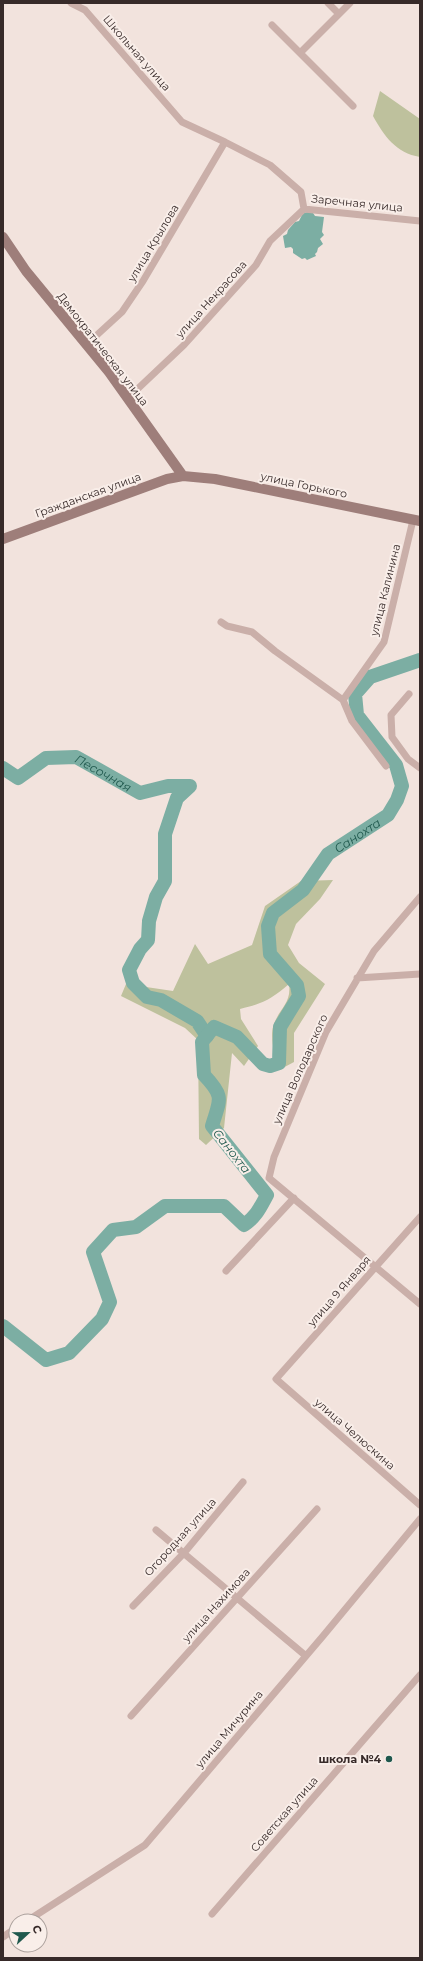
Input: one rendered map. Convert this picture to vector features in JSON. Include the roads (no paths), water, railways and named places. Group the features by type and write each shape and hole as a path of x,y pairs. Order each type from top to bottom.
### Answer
{"street":[{"name":"Школьная улица","path":"71,3 85,10 182,122"},
{"path":"328,3 339,14"},
{"path":"300,53 350,3"},
{"path":"272,24 353,106"},
{"name":"Заречная улица","path":"182,122 225,142 275,170 301,192 304,209 420,221"},
{"name":"улица Крылова","path":"86,345 122,312 147,274 225,142"},
{"name":"улица Некрасова","path":"128,398 184,345 256,265 270,241 304,209"},
{"name":"Демократическая улица","path":"3,237 26,271 128,398 183,476"},
{"name":"улица Горького","path":"183,476 215,478 417,521"},
{"name":"Гражданская улица","path":"3,539 166,480 183,476"},
{"name":"улица Калинина","path":"343,700 384,642 417,521"},
{"path":"220,622 227,626 252,632 275,651 343,700 352,721 386,766"},
{"path":"410,694 391,715 392,736 408,758 420,768"},
{"name":"улица Володарского","path":"294,1198 269,1178 274,1157 326,1032 374,951 420,897"},
{"path":"357,978 420,974"},
{"path":"226,1272 294,1198 420,1304"},
{"name":"улица 9 Января","path":"276,1379 420,1217"},
{"name":"улица Челюскина","path":"276,1379 420,1505"},
{"name":"Огородная улица","path":"132,1606 184,1553 243,1482"},
{"name":"улица Нахимова","path":"131,1716 317,1509"},
{"name":"улица Мичурина","path":"39,1913 145,1845 420,1519"},
{"path":"156,1530 306,1656"},
{"name":"Советская улица","path":"212,1914 420,1675"}],"water":[{"path":"303,213 313,213 315,216 324,217 322,232 324,235 320,239 323,244 318,248 315,254 316,256 307,260 305,258 302,259 293,253 293,249 291,247 285,248 283,236 287,234 288,230 295,222 299,221"}],"waterway":[{"name":"Санохта","path":"3,1326 46,1360 69,1353 102,1319 110,1302 93,1252 113,1230 136,1227 165,1206 224,1206 244,1225 252,1219 260,1208 267,1195 212,1126 219,1104 219,1099 215,1088 204,1075 202,1042 214,1027 237,1037 263,1064 270,1066 279,1063 280,1027 299,996 297,985 270,954 268,926 273,913 303,890 328,854 388,815 397,800 402,786 396,765 357,715 355,694 370,677 420,660"},
{"name":"Песочная","path":"3,768 18,778 46,758 76,757 140,793 168,786 190,786 177,798 165,834 165,881 156,897 149,921 148,940 140,949 129,970 133,983 147,997 161,1000 197,1021 207,1036"}],"place":[{"name":"школа №4","path":"389,1759"}]}
